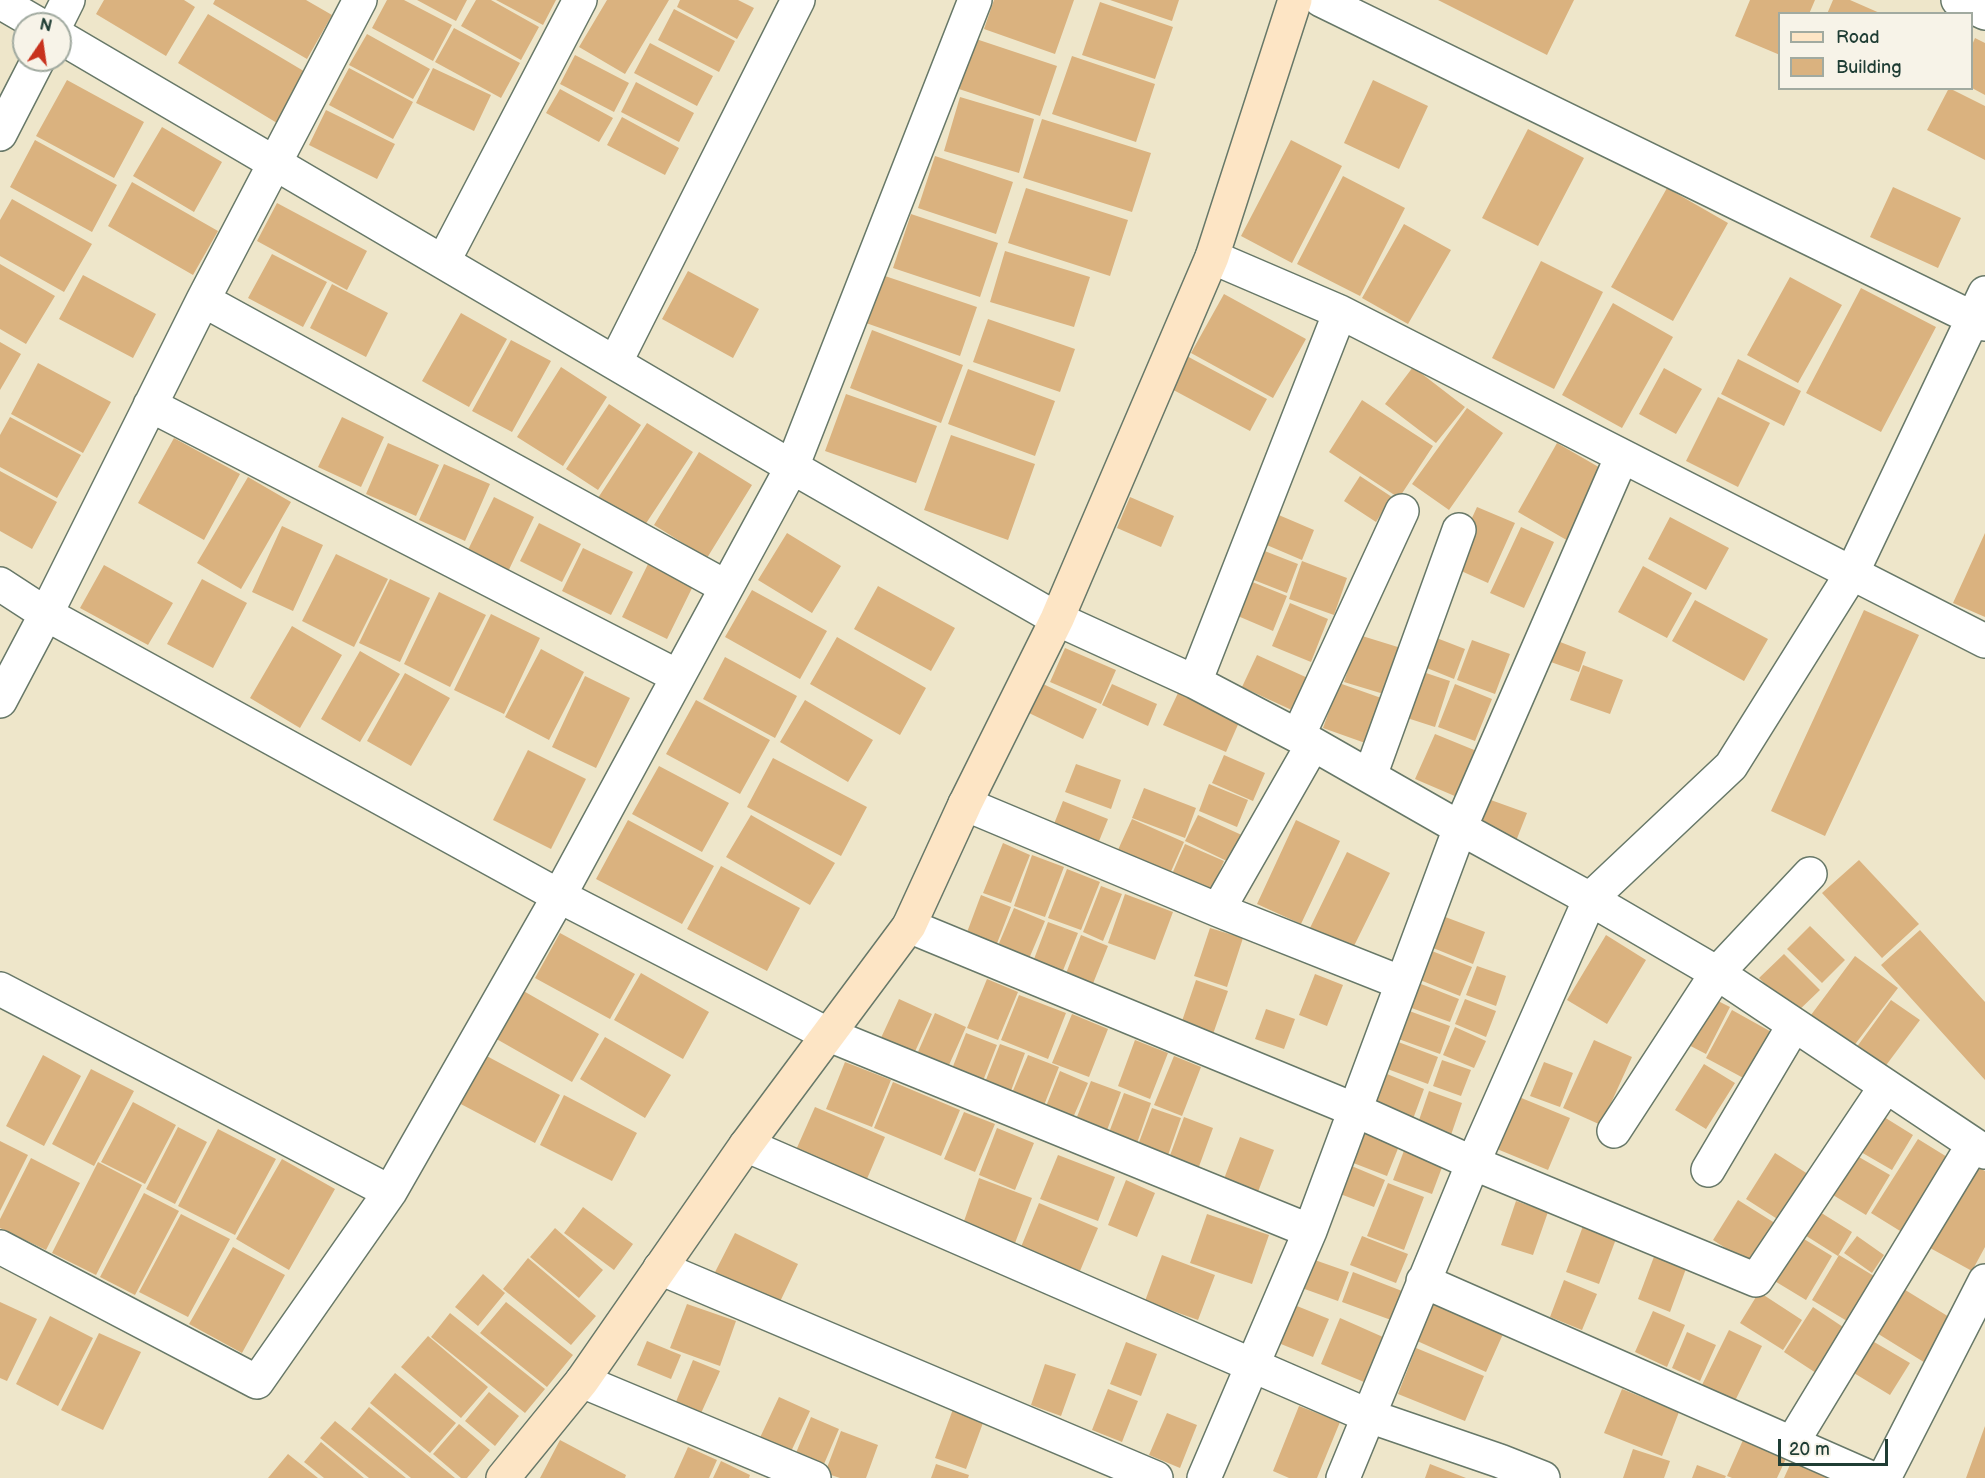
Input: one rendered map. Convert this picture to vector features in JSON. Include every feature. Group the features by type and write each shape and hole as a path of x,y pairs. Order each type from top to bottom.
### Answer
{"street":[{"path":"0,701 46,614 202,300 360,0"},
{"path":"443,262 580,0"},
{"path":"615,363 798,0"},
{"path":"504,1478 582,1381 746,1145 909,926 965,804 1057,619 1212,257 1294,0"},
{"path":"1321,0 1981,312 1852,573 1731,766 1590,899 1473,1163 1343,1478"},
{"path":"1958,0 1985,13"},
{"path":"0,2 17,12"},
{"path":"0,1247 257,1382 390,1192 559,896 792,467 968,3"},
{"path":"72,44 792,467 1057,619 1195,682 1306,740 1590,899 1717,974 1979,1149 1792,1443"},
{"path":"0,134 32,72"},
{"path":"1212,257 1340,312 1985,640"},
{"path":"202,300 726,587"},
{"path":"1195,682 1340,312"},
{"path":"150,405 677,676"},
{"path":"1204,1478 1310,1231 1460,828 1622,456"},
{"path":"1218,910 1306,740 1402,511"},
{"path":"1370,776 1459,530"},
{"path":"0,584 46,614 559,896 827,1034 1310,1231"},
{"path":"965,804 1218,910 1401,983"},
{"path":"1614,1131 1717,974 1810,874"},
{"path":"909,926 1355,1110 1473,1163 1755,1280 1886,1086"},
{"path":"0,989 390,1192"},
{"path":"1708,1170 1794,1025"},
{"path":"746,1145 1369,1416 1497,1469 1544,1478"},
{"path":"660,1268 1156,1478"},
{"path":"1424,1281 1871,1478"},
{"path":"1884,1478 1985,1281"},
{"path":"582,1381 814,1478"}],"building":[{"path":"104,0 184,0 195,7 166,56 96,14"},
{"path":"215,0 306,0 332,15 307,59 213,4"},
{"path":"387,0 404,0 452,25 433,61 372,28"},
{"path":"417,0 467,0 456,21"},
{"path":"476,0 491,0 539,27 521,60 461,26"},
{"path":"496,0 556,0 543,25"},
{"path":"607,0 669,0 625,74 579,47"},
{"path":"680,0 738,0 754,8 737,39 677,7"},
{"path":"994,0 1074,0 1055,54 984,29"},
{"path":"1110,0 1179,0 1172,21"},
{"path":"1438,0 1574,0 1547,55"},
{"path":"1750,0 1815,0 1810,12 1778,12 1778,54 1735,36"},
{"path":"1833,0 1850,0 1877,12 1828,12"},
{"path":"1100,2 1173,27 1155,79 1082,55"},
{"path":"674,9 735,41 719,72 658,40"},
{"path":"208,14 307,73 277,123 178,63"},
{"path":"454,28 520,63 501,98 435,62"},
{"path":"367,34 430,69 413,99 349,65"},
{"path":"1975,38 1985,43 1985,95 1973,89 1973,43"},
{"path":"976,39 1057,66 1040,116 959,89"},
{"path":"650,43 713,76 697,106 634,73"},
{"path":"575,55 629,83 614,112 560,84"},
{"path":"1072,56 1155,84 1136,142 1052,114"},
{"path":"349,68 413,102 393,139 329,105"},
{"path":"433,68 491,95 474,131 416,103"},
{"path":"67,80 144,122 114,178 36,136"},
{"path":"1373,80 1428,106 1399,169 1344,143"},
{"path":"636,82 694,113 679,142 621,112"},
{"path":"560,89 613,118 599,142 546,113"},
{"path":"1948,90 1953,90 1985,106 1985,160 1927,130"},
{"path":"960,97 1034,119 1019,173 944,151"},
{"path":"326,110 395,144 377,179 309,145"},
{"path":"622,117 679,148 665,175 607,145"},
{"path":"1042,119 1151,153 1132,212 1023,178"},
{"path":"162,127 222,162 194,212 133,176"},
{"path":"1528,129 1584,158 1538,246 1482,218"},
{"path":"35,140 117,185 92,232 10,187"},
{"path":"1291,140 1342,166 1292,263 1241,236"},
{"path":"935,156 1013,182 996,234 918,208"},
{"path":"1343,176 1405,208 1360,296 1297,264"},
{"path":"132,182 218,231 193,275 108,226"},
{"path":"1893,187 1961,218 1938,268 1870,237"},
{"path":"1026,188 1128,220 1110,276 1008,243"},
{"path":"1667,188 1728,223 1673,321 1611,287"},
{"path":"12,199 92,244 64,292 0,256 0,220"},
{"path":"277,203 367,251 347,290 257,241"},
{"path":"911,214 998,243 980,297 893,268"},
{"path":"1404,224 1451,250 1408,324 1362,298"},
{"path":"1005,251 1090,277 1074,327 990,302"},
{"path":"272,254 327,282 303,327 248,298"},
{"path":"1541,261 1603,292 1554,389 1492,358"},
{"path":"0,264 55,296 26,344 0,329"},
{"path":"688,271 759,309 733,358 662,319"},
{"path":"83,275 156,314 133,358 59,319"},
{"path":"882,275 977,307 960,356 866,323"},
{"path":"1790,277 1842,305 1798,383 1747,355"},
{"path":"332,284 388,313 366,357 310,328"},
{"path":"1861,288 1936,327 1881,432 1806,393"},
{"path":"1224,294 1306,339 1273,398 1191,353"},
{"path":"1613,303 1673,337 1622,428 1562,395"},
{"path":"461,313 507,339 469,407 422,381"},
{"path":"988,319 1075,349 1060,392 973,362"},
{"path":"872,330 963,365 941,423 850,388"},
{"path":"511,340 551,361 512,432 472,411"},
{"path":"0,342 21,354 0,390"},
{"path":"1183,354 1267,399 1250,431 1166,386"},
{"path":"1738,359 1801,391 1784,426 1721,394"},
{"path":"38,363 111,402 83,453 11,414"},
{"path":"561,367 607,397 563,466 517,437"},
{"path":"1413,367 1465,407 1436,443 1385,404"},
{"path":"1664,368 1702,389 1676,434 1639,414"},
{"path":"968,369 1055,401 1035,456 948,424"},
{"path":"846,394 937,426 916,483 825,451"},
{"path":"1718,397 1770,423 1738,487 1686,461"},
{"path":"1362,400 1433,446 1399,498 1329,452"},
{"path":"609,404 641,425 598,490 566,469"},
{"path":"1467,408 1503,433 1449,510 1412,484"},
{"path":"10,417 81,455 57,498 0,467 0,435"},
{"path":"342,417 384,437 361,487 318,467"},
{"path":"647,423 693,452 643,528 598,498"},
{"path":"951,435 1035,464 1008,540 924,510"},
{"path":"174,438 240,474 204,540 138,503"},
{"path":"388,443 439,465 416,516 366,494"},
{"path":"1557,443 1609,473 1570,542 1518,512"},
{"path":"699,452 752,485 707,558 654,525"},
{"path":"444,464 490,484 465,541 419,520"},
{"path":"0,471 57,502 32,549 0,531"},
{"path":"1360,476 1392,497 1376,522 1344,501"},
{"path":"248,477 291,502 241,589 197,563"},
{"path":"494,497 534,517 505,578 464,558"},
{"path":"1130,497 1174,516 1161,547 1117,528"},
{"path":"1477,507 1515,523 1488,583 1450,566"},
{"path":"1274,513 1314,530 1302,560 1262,543"},
{"path":"1670,517 1729,548 1706,590 1648,559"},
{"path":"539,523 581,544 562,582 520,561"},
{"path":"282,526 323,545 293,611 252,592"},
{"path":"1521,527 1554,542 1524,608 1490,593"},
{"path":"787,533 841,566 812,613 758,580"},
{"path":"1985,533 1985,617 1953,603"},
{"path":"583,548 633,572 611,615 562,591"},
{"path":"1257,548 1298,564 1287,593 1246,577"},
{"path":"336,554 388,579 354,647 302,621"},
{"path":"650,560 695,582 667,639 622,617"},
{"path":"1302,561 1347,578 1334,615 1289,599"},
{"path":"104,565 173,603 148,645 80,608"},
{"path":"1643,566 1692,593 1667,638 1618,612"},
{"path":"1240,577 1287,596 1273,631 1226,611"},
{"path":"202,579 247,603 213,668 167,644"},
{"path":"390,579 430,598 400,662 359,643"},
{"path":"878,586 955,628 931,671 854,629"},
{"path":"752,590 827,631 800,679 725,637"},
{"path":"439,592 486,615 450,687 404,664"},
{"path":"1695,600 1768,639 1744,681 1672,641"},
{"path":"1290,603 1328,619 1311,662 1272,646"},
{"path":"1864,610 1919,635 1825,836 1771,811"},
{"path":"491,614 540,638 504,714 454,690"},
{"path":"292,626 342,655 300,728 250,698"},
{"path":"1359,635 1401,648 1387,695 1344,682"},
{"path":"837,637 926,688 900,735 810,684"},
{"path":"1434,637 1465,649 1454,679 1422,666"},
{"path":"1472,640 1510,654 1495,694 1457,680"},
{"path":"1555,640 1586,652 1579,672 1548,661"},
{"path":"1065,648 1116,670 1101,704 1050,682"},
{"path":"541,649 584,672 549,740 505,717"},
{"path":"360,651 400,674 360,742 321,719"},
{"path":"1257,655 1310,679 1296,712 1242,687"},
{"path":"725,657 797,696 775,738 703,699"},
{"path":"1583,665 1623,680 1610,714 1570,700"},
{"path":"1420,671 1450,681 1435,727 1404,717"},
{"path":"405,673 450,698 411,766 367,741"},
{"path":"585,676 630,698 596,768 552,747"},
{"path":"1339,683 1384,699 1368,744 1323,728"},
{"path":"1043,684 1097,709 1083,739 1029,713"},
{"path":"1112,684 1157,704 1148,726 1102,705"},
{"path":"1455,684 1492,699 1475,741 1438,727"},
{"path":"1178,693 1240,720 1226,752 1163,725"},
{"path":"696,700 770,740 740,794 666,754"},
{"path":"805,700 873,740 848,782 780,742"},
{"path":"1435,734 1484,754 1464,800 1415,779"},
{"path":"528,750 586,779 551,849 493,820"},
{"path":"1224,755 1265,773 1253,801 1212,783"},
{"path":"773,758 867,807 841,856 747,807"},
{"path":"1076,764 1121,780 1111,809 1065,792"},
{"path":"659,766 729,803 702,852 632,814"},
{"path":"1209,784 1248,800 1237,827 1199,811"},
{"path":"1144,788 1196,808 1185,838 1132,818"},
{"path":"1488,799 1527,813 1516,841 1477,826"},
{"path":"1063,801 1108,819 1097,846 1052,829"},
{"path":"751,815 835,863 810,905 726,857"},
{"path":"1198,815 1246,837 1233,864 1185,841"},
{"path":"1132,819 1184,842 1169,876 1117,852"},
{"path":"628,820 714,866 682,924 596,879"},
{"path":"1296,820 1340,841 1301,924 1257,904"},
{"path":"1003,843 1030,855 1011,903 983,893"},
{"path":"1185,844 1224,861 1211,891 1172,874"},
{"path":"1347,852 1390,873 1353,948 1310,928"},
{"path":"1032,855 1064,867 1045,917 1014,906"},
{"path":"1859,860 1919,924 1882,958 1822,893"},
{"path":"721,866 800,908 767,971 687,929"},
{"path":"1067,869 1100,882 1081,930 1048,918"},
{"path":"1101,886 1122,894 1103,941 1083,932"},
{"path":"1125,894 1173,912 1155,960 1108,943"},
{"path":"981,895 1011,907 996,946 966,935"},
{"path":"1014,908 1045,921 1028,961 997,948"},
{"path":"1440,915 1485,932 1473,964 1428,946"},
{"path":"1048,922 1078,933 1060,978 1031,967"},
{"path":"1810,926 1845,960 1822,983 1787,949"},
{"path":"1210,928 1243,938 1227,987 1194,976"},
{"path":"1920,930 1985,1002 1985,1080 1881,965"},
{"path":"560,933 635,974 610,1019 535,978"},
{"path":"1081,935 1108,946 1092,986 1065,976"},
{"path":"1606,935 1646,960 1607,1024 1567,1000"},
{"path":"1427,949 1472,967 1460,996 1415,978"},
{"path":"1784,954 1820,990 1795,1014 1759,978"},
{"path":"1855,956 1898,988 1853,1047 1811,1015"},
{"path":"1477,966 1506,976 1496,1006 1466,995"},
{"path":"641,973 709,1012 683,1059 614,1020"},
{"path":"1315,974 1343,985 1327,1026 1299,1015"},
{"path":"987,979 1018,992 998,1040 967,1028"},
{"path":"1196,980 1228,991 1212,1037 1180,1027"},
{"path":"1416,982 1459,999 1450,1022 1406,1006"},
{"path":"520,989 599,1034 572,1082 493,1037"},
{"path":"1704,994 1730,1007 1706,1054 1679,1040"},
{"path":"1019,995 1066,1013 1048,1059 1001,1040"},
{"path":"899,999 932,1014 913,1056 880,1040"},
{"path":"1465,999 1496,1011 1486,1037 1455,1024"},
{"path":"1891,1000 1920,1020 1884,1068 1856,1048"},
{"path":"1266,1009 1295,1019 1284,1049 1255,1039"},
{"path":"1404,1009 1450,1026 1440,1054 1393,1037"},
{"path":"1732,1010 1775,1034 1749,1081 1706,1058"},
{"path":"935,1013 966,1027 945,1074 914,1061"},
{"path":"1072,1014 1108,1029 1089,1077 1052,1063"},
{"path":"1455,1027 1486,1041 1474,1068 1443,1055"},
{"path":"966,1033 997,1045 981,1086 950,1074"},
{"path":"605,1037 671,1075 645,1118 580,1079"},
{"path":"1135,1040 1168,1053 1150,1099 1118,1086"},
{"path":"1393,1040 1438,1057 1428,1084 1382,1067"},
{"path":"1594,1040 1632,1057 1601,1125 1563,1108"},
{"path":"1000,1044 1025,1053 1008,1099 982,1090"},
{"path":"481,1053 560,1095 535,1143 455,1101"},
{"path":"43,1055 81,1076 44,1146 6,1126"},
{"path":"1028,1055 1059,1067 1041,1113 1009,1100"},
{"path":"1174,1056 1201,1067 1182,1116 1154,1105"},
{"path":"1442,1060 1471,1070 1461,1096 1433,1086"},
{"path":"845,1062 891,1080 872,1127 826,1109"},
{"path":"1544,1062 1573,1073 1560,1107 1530,1096"},
{"path":"1704,1064 1735,1083 1706,1129 1675,1110"},
{"path":"91,1069 134,1091 94,1166 52,1144"},
{"path":"1060,1071 1088,1083 1072,1120 1045,1109"},
{"path":"1382,1072 1424,1089 1413,1119 1370,1101"},
{"path":"1091,1081 1121,1092 1106,1133 1075,1122"},
{"path":"893,1082 960,1110 941,1156 874,1128"},
{"path":"1429,1091 1462,1103 1451,1135 1418,1123"},
{"path":"1124,1093 1151,1103 1136,1146 1108,1135"},
{"path":"564,1095 637,1133 612,1181 540,1145"},
{"path":"1519,1097 1570,1118 1548,1170 1497,1149"},
{"path":"133,1102 176,1125 145,1184 101,1162"},
{"path":"815,1107 885,1137 863,1188 792,1159"},
{"path":"1152,1108 1181,1118 1166,1161 1136,1150"},
{"path":"964,1112 995,1124 975,1172 944,1159"},
{"path":"1876,1112 1913,1135 1892,1170 1854,1148"},
{"path":"1184,1117 1213,1128 1197,1172 1168,1161"},
{"path":"178,1127 207,1142 175,1204 146,1189"},
{"path":"997,1128 1034,1143 1015,1190 979,1175"},
{"path":"218,1129 276,1159 235,1235 178,1206"},
{"path":"1355,1129 1399,1146 1387,1176 1343,1159"},
{"path":"1240,1137 1274,1150 1256,1197 1222,1184"},
{"path":"1918,1139 1952,1160 1905,1234 1871,1213"},
{"path":"0,1141 28,1155 0,1211"},
{"path":"1405,1148 1444,1162 1432,1194 1393,1180"},
{"path":"1775,1153 1811,1176 1782,1222 1746,1199"},
{"path":"1852,1153 1890,1175 1866,1215 1828,1192"},
{"path":"1058,1155 1115,1177 1098,1221 1040,1199"},
{"path":"31,1158 80,1183 46,1250 0,1228 0,1219"},
{"path":"282,1159 335,1189 289,1270 236,1239"},
{"path":"1964,1160 1985,1171 1985,1247 1972,1271 1921,1243"},
{"path":"98,1162 142,1185 96,1275 52,1253"},
{"path":"1342,1162 1385,1180 1374,1207 1330,1190"},
{"path":"979,1178 1032,1198 1015,1243 963,1224"},
{"path":"1126,1180 1155,1193 1137,1237 1108,1225"},
{"path":"1388,1183 1424,1197 1404,1250 1367,1236"},
{"path":"144,1193 179,1211 135,1295 100,1277"},
{"path":"1738,1200 1778,1225 1752,1265 1713,1240"},
{"path":"1516,1201 1548,1212 1533,1255 1501,1245"},
{"path":"1039,1203 1098,1228 1080,1271 1021,1247"},
{"path":"583,1207 633,1244 614,1270 564,1233"},
{"path":"1815,1209 1852,1232 1838,1256 1800,1232"},
{"path":"181,1214 230,1239 188,1317 139,1292"},
{"path":"1207,1214 1269,1235 1252,1284 1190,1263"},
{"path":"1583,1226 1616,1239 1599,1284 1566,1272"},
{"path":"555,1228 603,1270 579,1298 530,1257"},
{"path":"735,1233 798,1264 777,1308 713,1276"},
{"path":"1794,1233 1832,1256 1806,1300 1768,1277"},
{"path":"1362,1236 1408,1254 1396,1283 1350,1265"},
{"path":"1857,1236 1884,1255 1872,1273 1844,1253"},
{"path":"233,1247 285,1275 242,1353 189,1324"},
{"path":"1655,1254 1687,1266 1670,1312 1638,1299"},
{"path":"1162,1255 1215,1275 1198,1320 1145,1301"},
{"path":"1839,1255 1879,1279 1852,1324 1812,1300"},
{"path":"528,1258 596,1316 571,1345 503,1289"},
{"path":"1309,1258 1349,1272 1338,1301 1299,1287"},
{"path":"1353,1272 1402,1291 1391,1320 1342,1302"},
{"path":"483,1274 505,1293 478,1326 455,1307"},
{"path":"1564,1280 1597,1294 1582,1330 1550,1317"},
{"path":"1894,1283 1954,1320 1927,1364 1867,1327"},
{"path":"1759,1292 1802,1320 1783,1350 1740,1323"},
{"path":"0,1302 37,1319 7,1381 0,1378"},
{"path":"506,1302 573,1355 547,1387 480,1333"},
{"path":"1432,1302 1503,1334 1486,1372 1415,1340"},
{"path":"687,1304 736,1321 720,1366 670,1348"},
{"path":"1292,1304 1329,1319 1313,1357 1276,1342"},
{"path":"1813,1307 1846,1329 1816,1373 1784,1352"},
{"path":"1653,1311 1685,1325 1667,1367 1635,1352"},
{"path":"450,1313 545,1389 525,1413 431,1337"},
{"path":"50,1316 93,1338 58,1406 16,1384"},
{"path":"1340,1318 1383,1337 1364,1382 1321,1364"},
{"path":"1729,1330 1762,1346 1733,1405 1700,1389"},
{"path":"1687,1332 1716,1345 1700,1381 1672,1368"},
{"path":"99,1333 141,1352 103,1430 61,1410"},
{"path":"428,1336 488,1387 461,1418 401,1367"},
{"path":"1869,1339 1910,1363 1890,1395 1849,1370"},
{"path":"647,1341 681,1355 671,1379 637,1365"},
{"path":"1126,1342 1157,1354 1141,1396 1110,1384"},
{"path":"1416,1348 1484,1376 1465,1421 1398,1394"},
{"path":"693,1360 720,1371 698,1420 673,1409"},
{"path":"1045,1364 1076,1374 1061,1416 1031,1405"},
{"path":"395,1373 456,1423 430,1453 370,1403"},
{"path":"1108,1389 1138,1401 1122,1442 1092,1430"},
{"path":"1622,1389 1679,1412 1662,1456 1604,1433"},
{"path":"489,1392 519,1416 495,1446 465,1421"},
{"path":"779,1397 810,1411 788,1458 757,1444"},
{"path":"956,1401 987,1412 966,1469 935,1458"},
{"path":"1299,1406 1340,1422 1317,1478 1289,1478 1273,1471"},
{"path":"369,1407 455,1478 411,1478 351,1429"},
{"path":"1167,1413 1197,1425 1180,1468 1149,1455"},
{"path":"811,1417 839,1429 821,1471 793,1460"},
{"path":"335,1421 406,1478 369,1478 320,1438"},
{"path":"459,1424 490,1450 467,1478 461,1478 433,1454"},
{"path":"1985,1426 1985,1478 1966,1478"},
{"path":"841,1431 878,1445 866,1478 840,1478 825,1473"},
{"path":"1747,1431 1790,1450 1777,1478 1727,1476"},
{"path":"560,1440 626,1475 625,1478 540,1478"},
{"path":"321,1442 364,1478 324,1478 304,1462"},
{"path":"688,1447 717,1460 709,1478 674,1478"},
{"path":"1633,1449 1670,1461 1664,1478 1623,1478"},
{"path":"288,1454 318,1478 268,1478"},
{"path":"1793,1458 1838,1478 1784,1478"},
{"path":"721,1461 750,1475 749,1478 713,1478"},
{"path":"936,1464 969,1475 968,1478 931,1478"},
{"path":"1430,1464 1466,1478 1425,1478"},
{"path":"1697,1465 1726,1476 1725,1478 1692,1478"}]}
